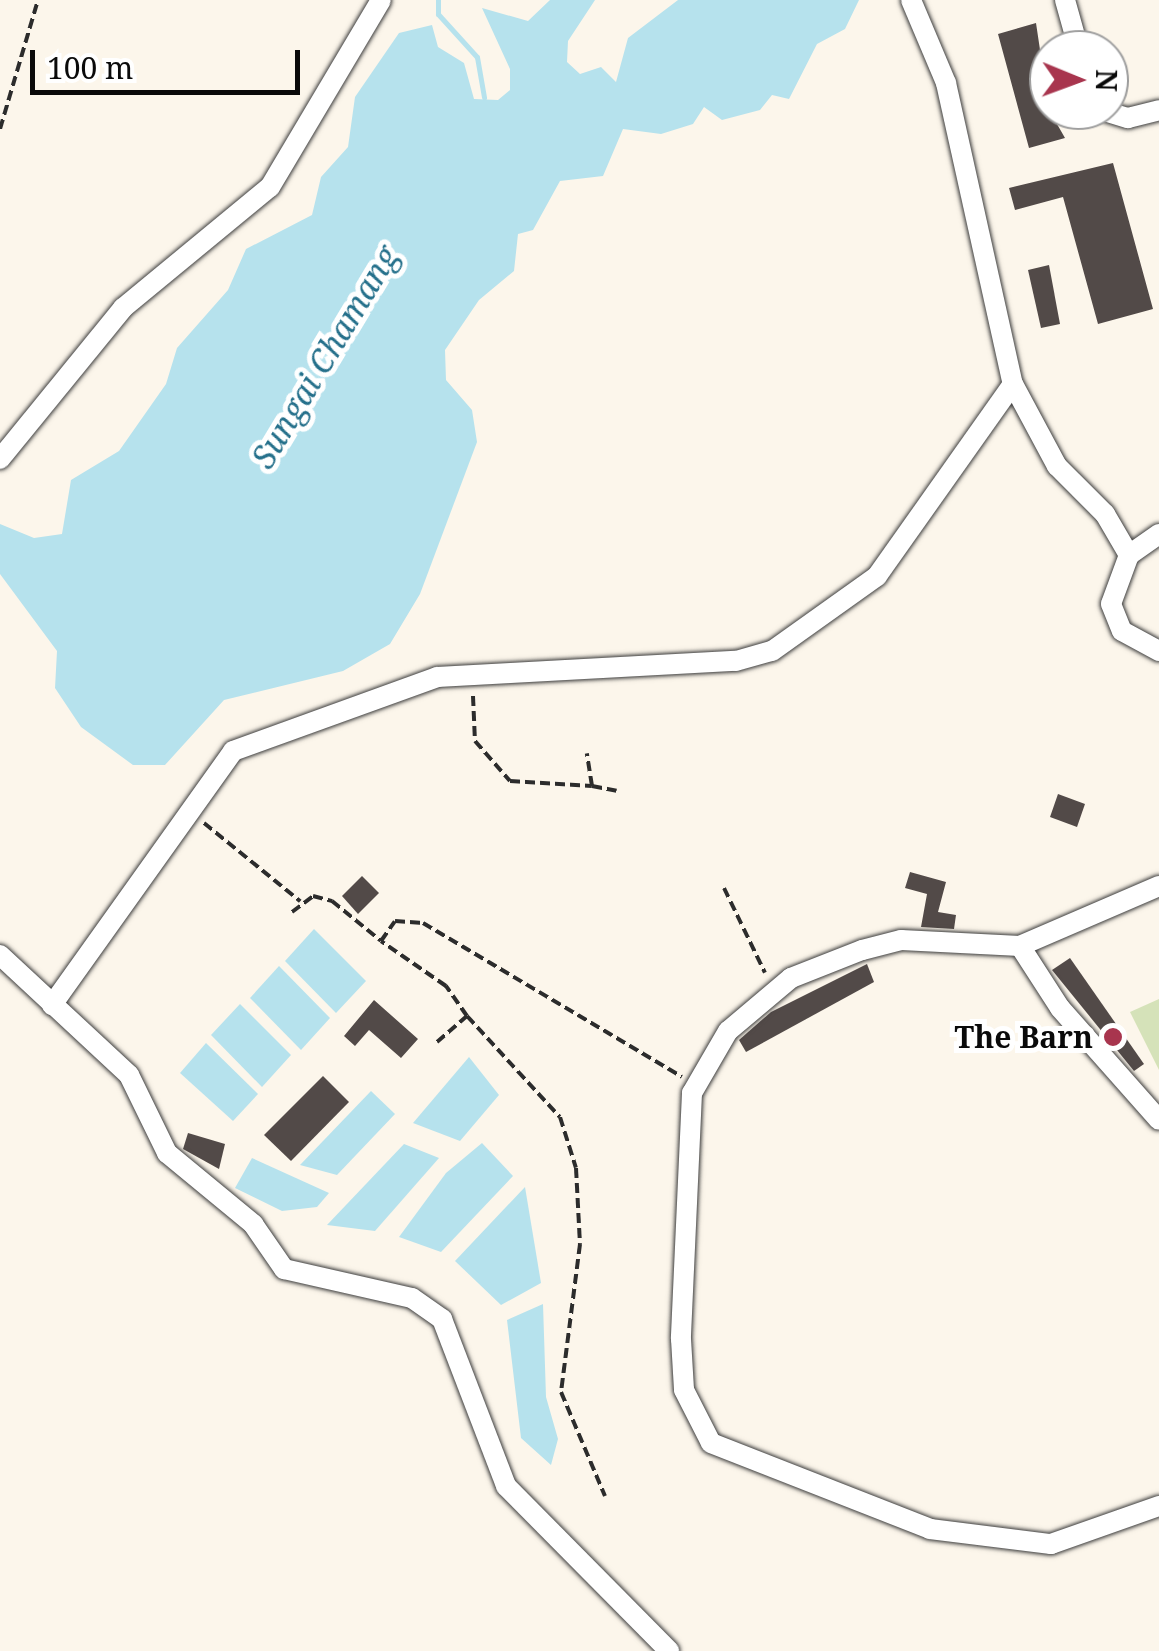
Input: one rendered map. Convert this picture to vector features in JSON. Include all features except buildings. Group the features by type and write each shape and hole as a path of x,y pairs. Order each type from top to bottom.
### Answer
{"street":[{"path":"0,459 123,308 270,187 380,0"},
{"path":"911,0 951,100 1013,384 1057,466 1105,514 1129,555"},
{"path":"1066,0 1074,30"},
{"path":"1129,116 1159,110"},
{"path":"52,1005 185,807 246,744 403,685 472,673 710,663 772,651 876,576 1013,384"},
{"path":"1159,534 1129,555 1112,590 1115,620 1159,651"},
{"path":"1159,886 1020,946 883,943 774,991 717,1044 694,1085 681,1367 692,1414 711,1443 930,1530 994,1542 1068,1541 1159,1506"},
{"path":"1020,946 1149,1097 1159,1120"},
{"path":"0,955 129,1074 167,1153 253,1224 284,1269 412,1298 442,1320 506,1486 670,1651"}],"path":[{"path":"0,129 38,0"},
{"path":"472,673 475,741 510,781 616,791"},
{"path":"587,753 592,786"},
{"path":"185,807 300,902 332,901 380,941 446,986 467,1016 560,1118 576,1168 580,1244 561,1392 606,1496"},
{"path":"724,888 774,991"},
{"path":"292,912 300,902"},
{"path":"380,941 396,921 423,923 694,1085"},
{"path":"436,1042 467,1016"}],"green space":[{"path":"1159,999 1159,1070 1130,1012"}],"water":[{"path":"550,0 595,0 568,41 567,62 580,74 601,67 616,82 628,38 678,0 859,0 845,29 817,44 789,99 772,95 760,110 722,120 704,107 693,124 661,134 623,129 603,176 560,181 533,230 518,234 514,271 479,300 445,350 446,380 472,410 477,442 420,594 390,644 343,671 224,700 165,765 133,765 81,727 55,688 57,651 0,574 0,524 34,538 62,534 71,480 119,451 166,384 177,348 228,290 246,249 312,215 321,177 348,147 355,97 399,33 432,25 438,47 464,63 474,99 498,100 510,90 510,69 482,8 528,21"},
{"path":"314,929 366,981 336,1013 285,961"},
{"path":"279,966 330,1018 301,1050 250,998"},
{"path":"240,1004 291,1055 262,1087 211,1035"},
{"path":"206,1043 258,1094 233,1121 180,1073"},
{"path":"469,1057 499,1095 460,1141 413,1123"},
{"path":"371,1091 395,1114 337,1175 300,1165"},
{"path":"482,1143 513,1176 441,1252 399,1237 446,1173"},
{"path":"404,1144 439,1158 375,1231 327,1225"},
{"path":"252,1158 329,1193 317,1207 282,1211 235,1188"},
{"path":"525,1187 541,1283 501,1305 455,1261"},
{"path":"543,1304 546,1397 558,1439 551,1465 521,1438 507,1320"}],"waterway":[{"name":"Sungai Chamang","path":"438,0 438,14 477,57 484,97"}],"place":[{"name":"The Barn","path":"1113,1037"}]}
